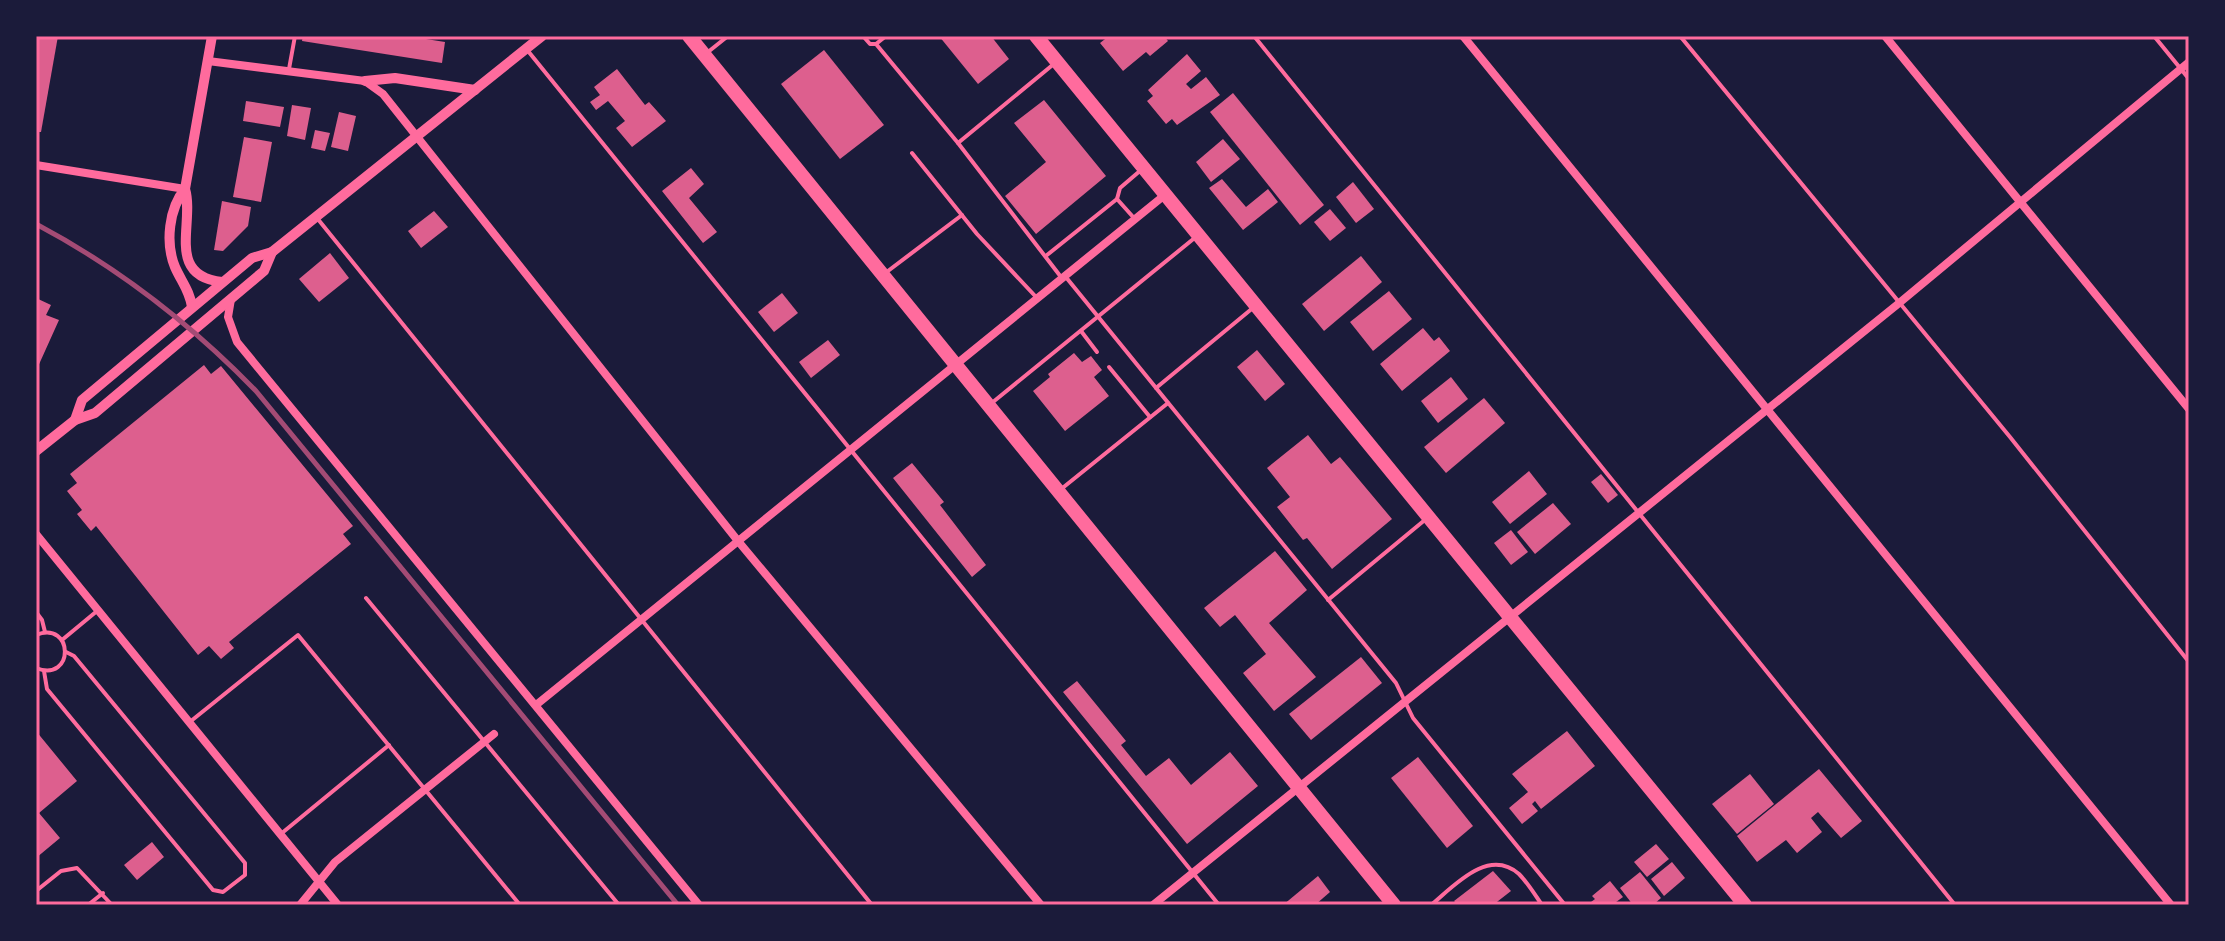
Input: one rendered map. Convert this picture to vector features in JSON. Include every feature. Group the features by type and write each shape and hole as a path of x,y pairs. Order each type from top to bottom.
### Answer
{"main road":[{"path":"689,36 1394,905"},
{"path":"1036,36 1745,905"}],"street":[{"path":"212,36 185,189 189,203 184,238 189,262 203,277 222,282"},
{"path":"75,420 82,400 222,282 252,258 272,252 542,36"},
{"path":"1463,36 2171,905"},
{"path":"1885,36 2189,409"},
{"path":"208,61 365,81 395,78 475,90"},
{"path":"1153,905 1898,304 2189,62"},
{"path":"365,81 383,94 738,541 1041,905"},
{"path":"36,165 185,189"},
{"path":"185,189 175,201 170,242 174,264 189,292 192,307"},
{"path":"536,705 1166,194"},
{"path":"36,451 75,420 95,413 231,299 264,271 272,252"},
{"path":"231,299 228,317 237,342 699,905"},
{"path":"36,534 338,905"},
{"path":"300,905 335,862 494,734"}],"lane":[{"path":"288,71 295,36"},
{"path":"705,55 728,36"},
{"path":"863,36 870,44 876,44 886,36"},
{"path":"1254,36 1955,905"},
{"path":"1680,36 2010,437 2189,662"},
{"path":"2154,36 2189,79"},
{"path":"876,44 1047,255 1049,262 1098,317 1396,683 1413,718 1565,905"},
{"path":"526,49 1219,905"},
{"path":"958,143 1057,61"},
{"path":"912,153 962,215 1037,298"},
{"path":"1047,255 1117,199 1120,188 1144,168"},
{"path":"1117,199 1134,219"},
{"path":"883,275 962,215"},
{"path":"316,216 872,905"},
{"path":"988,406 1199,234"},
{"path":"1156,388 1256,306"},
{"path":"1081,331 1097,352"},
{"path":"1109,367 1150,417"},
{"path":"1058,492 1168,403"},
{"path":"1328,600 1428,518"},
{"path":"366,598 619,905"},
{"path":"62,640 97,611"},
{"path":"36,612 45,632"},
{"path":"36,635 45,632 57,635 66,652 56,668 44,671 36,668"},
{"path":"189,723 298,635 520,905"},
{"path":"44,671 47,689 213,890 223,892 245,875 245,863 74,656 66,652"},
{"path":"280,834 389,745"},
{"path":"1431,905 1478,868 1493,864 1515,871 1542,905"},
{"path":"36,891 61,871 77,868 112,905"},
{"path":"88,905 103,893"}],"building":[{"path":"36,36 58,36 41,132 36,132"},
{"path":"303,36 407,36 445,42 442,63 302,41"},
{"path":"939,36 991,36 1009,59 978,84"},
{"path":"1109,36 1164,36 1168,41 1150,56 1146,52 1123,71 1100,43"},
{"path":"824,50 884,125 840,159 781,84"},
{"path":"1187,54 1201,71 1186,84 1191,89 1206,77 1220,95 1177,125 1172,119 1166,124 1147,101 1153,96 1148,90"},
{"path":"617,69 645,105 649,102 666,121 632,147 616,128 625,121 608,101 596,110 590,102 600,95 594,87"},
{"path":"1233,93 1324,205 1300,225 1210,112"},
{"path":"1044,100 1106,176 1036,234 1005,196 1046,162 1014,123"},
{"path":"246,101 284,107 280,127 243,121"},
{"path":"292,105 311,108 305,140 287,136"},
{"path":"339,112 356,116 348,151 331,147"},
{"path":"315,130 330,133 325,151 311,148"},
{"path":"244,137 272,142 261,202 233,197"},
{"path":"1223,139 1240,159 1211,182 1196,162"},
{"path":"691,168 704,184 689,198 717,232 703,243 662,191"},
{"path":"1222,179 1246,207 1268,189 1278,202 1243,230 1209,188"},
{"path":"1353,182 1374,209 1356,223 1336,197"},
{"path":"222,201 251,207 248,226 223,251 214,250"},
{"path":"1330,209 1346,228 1330,241 1314,222"},
{"path":"434,211 448,227 421,248 408,231"},
{"path":"330,253 349,278 319,302 299,279"},
{"path":"1361,256 1382,282 1324,331 1302,304"},
{"path":"1389,291 1412,319 1373,351 1350,322"},
{"path":"782,293 798,313 774,332 758,312"},
{"path":"36,298 51,305 46,315 59,320 36,371"},
{"path":"1423,328 1434,341 1439,337 1450,351 1402,391 1380,364"},
{"path":"828,340 840,355 811,378 799,362"},
{"path":"1257,350 1285,384 1265,401 1237,367"},
{"path":"1074,353 1082,362 1091,356 1102,370 1094,377 1109,396 1065,431 1033,391"},
{"path":"204,365 211,374 221,366 353,526 343,534 351,544 229,642 234,648 221,659 209,646 198,655 96,526 91,531 77,514 82,510 67,491 77,483 70,474"},
{"path":"1451,377 1468,399 1438,423 1421,401"},
{"path":"1484,398 1505,423 1446,473 1424,447"},
{"path":"1308,435 1331,464 1340,457 1392,519 1332,569 1307,538 1303,540 1277,507 1290,497 1267,468"},
{"path":"912,463 944,502 940,505 986,565 972,577 893,478"},
{"path":"1529,471 1547,494 1510,524 1492,502"},
{"path":"1601,474 1618,495 1608,503 1591,482"},
{"path":"1553,503 1571,524 1535,554 1517,532"},
{"path":"1511,530 1528,552 1511,565 1494,543"},
{"path":"1275,551 1307,590 1269,623 1316,677 1274,711 1243,673 1266,654 1235,615 1220,627 1204,608"},
{"path":"1361,657 1382,683 1311,740 1289,714"},
{"path":"1077,681 1126,741 1121,745 1146,776 1169,758 1191,785 1230,752 1258,786 1187,844 1063,692"},
{"path":"36,731 77,781 39,813 60,838 36,858"},
{"path":"1567,731 1595,766 1541,809 1535,801 1532,804 1538,811 1522,824 1509,808 1528,792 1512,774"},
{"path":"1418,757 1473,826 1447,848 1391,778"},
{"path":"1819,769 1862,821 1841,838 1818,812 1811,818 1822,832 1797,853 1786,840 1757,862 1737,836"},
{"path":"1750,774 1774,804 1737,834 1712,804"},
{"path":"152,842 164,857 137,880 124,865"},
{"path":"1656,844 1669,859 1647,877 1634,862"},
{"path":"1672,862 1685,878 1664,896 1651,879"},
{"path":"1493,871 1511,891 1493,905 1458,905 1454,901"},
{"path":"1640,872 1661,898 1653,905 1633,905 1620,888"},
{"path":"1318,876 1330,892 1315,905 1283,905"},
{"path":"1610,881 1623,897 1612,905 1587,905 1595,899 1592,896"}],"railway":[{"path":"36,224 96,259 153,299 206,343 256,391 678,905"}]}
